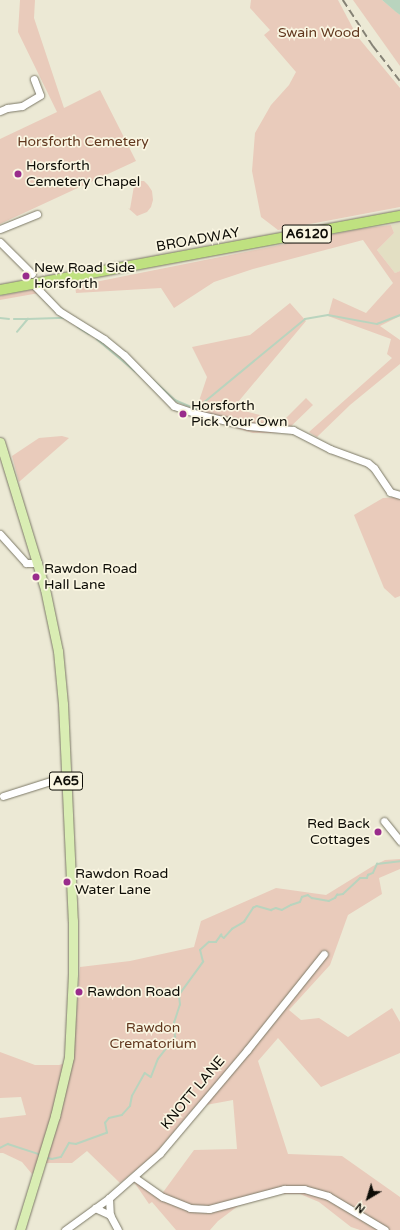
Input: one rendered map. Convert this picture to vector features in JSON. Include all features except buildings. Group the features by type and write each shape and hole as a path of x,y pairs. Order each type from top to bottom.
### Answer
{"highway":[{"name":"BROADWAY","path":"0,290 400,216"}],"main road":[{"name":"A65","path":"0,442 38,564 51,612 58,651 73,921 72,1007 69,1056 56,1116 20,1230"}],"street":[{"path":"0,111 7,108 22,106 40,95 34,79"},
{"path":"0,229 37,214"},
{"path":"0,242 32,274"},
{"path":"33,284 58,311 104,339 124,355 174,406 197,414 248,426 293,430 330,449 368,462 374,468 390,492 400,495"},
{"path":"0,534 26,564 38,564"},
{"path":"3,796 66,776"},
{"path":"384,822 400,840"},
{"name":"KNOTT LANE","path":"65,1230 109,1198 160,1153 247,1050 324,954"},
{"path":"134,1177 163,1197 190,1208 209,1209 284,1189 304,1189 328,1196 385,1230"},
{"path":"109,1198 110,1215 118,1230"},
{"path":"95,1208 110,1215"}],"shaded area":[{"path":"382,0 400,0 400,15 396,12"},
{"path":"400,223 400,271 395,273 377,250 394,233 391,225"}],"green space":[{"name":"Horsforth Cemetery","path":"20,0 35,0 34,18 64,108 100,90 136,161 0,224 0,139 57,112 18,32"},
{"name":"Swain Wood","path":"251,0 338,0 357,36 400,88 400,207 278,230 261,217 252,171 255,133 271,105 289,85 296,72 264,35 270,30 250,8"},
{"path":"353,0 382,0 400,15 400,66"},
{"path":"137,181 144,181 148,185 152,191 153,200 151,207 147,212 137,216 128,208 130,209 134,186"},
{"path":"391,225 394,233 377,250 395,273 400,271 400,316 380,326 400,340 400,364 350,405 317,437 309,432 392,358 387,354 391,339 328,316 333,298 366,313 393,283 363,240 253,269 214,282 174,308 161,288 76,293 75,286 360,229"},
{"path":"36,289 39,293 0,300 0,296"},
{"path":"290,303 306,321 233,408 283,421 306,398 313,405 284,433 253,433 194,416 207,377 192,347 250,335"},
{"path":"62,436 69,438 19,482 12,456 39,438"},
{"path":"400,497 400,596 395,598 384,588 354,515 383,498"},
{"name":"Rawdon Crematorium","path":"400,859 400,869 379,878 382,894 348,915 330,965 289,1010 301,1020 319,1018 348,1037 392,1008 400,1022 400,1053 321,1087 278,1038 258,1061 288,1154 342,1156 400,1197 400,1230 360,1230 351,1227 319,1202 300,1194 279,1194 238,1206 218,1221 210,1230 176,1230 152,1202 149,1204 134,1182 161,1195 194,1150 237,1149 233,1100 195,1107 153,1156 120,1183 87,1151 72,1163 46,1163 32,1174 22,1162 0,1153 0,1118 26,1115 21,1097 0,1098 0,1052 35,1065 59,1065 73,1061 80,967 130,961 194,947 201,921 276,888 326,895 385,860"}],"waterway":[{"path":"153,380 175,400 196,409 305,319 328,315 377,324 400,315"},
{"path":"0,318 9,319"},
{"path":"17,332 28,319 65,318"},
{"path":"14,319 28,319"},
{"path":"78,327 89,334"},
{"path":"97,339 135,371"},
{"path":"48,1158 52,1159 61,1157 69,1143 76,1144 107,1133 105,1123 109,1118 122,1115 130,1106 132,1096 145,1073 151,1077 158,1059 175,1037 174,1023 180,1005 179,995 203,962 200,950 209,942 216,942 221,935 224,938 232,929 244,922 253,908 257,906 271,910 276,908 282,910 300,902 302,897 308,895 312,898 329,901 337,895 343,894 360,878 367,878 368,875 373,873 377,864 400,861"},
{"path":"0,1148 8,1144 39,1154"}],"railway":[{"path":"343,0 373,46 400,81"}],"place":[{"name":"Horsforth Cemetery Chapel","path":"18,174"},
{"name":"New Road Side Horsforth","path":"26,276"},
{"name":"Horsforth Pick Your Own","path":"183,414"},
{"name":"Rawdon Road Hall Lane","path":"36,577"},
{"name":"Red Back Cottages","path":"378,832"},
{"name":"Rawdon Road Water Lane","path":"67,882"},
{"name":"Rawdon Road","path":"79,992"}]}
